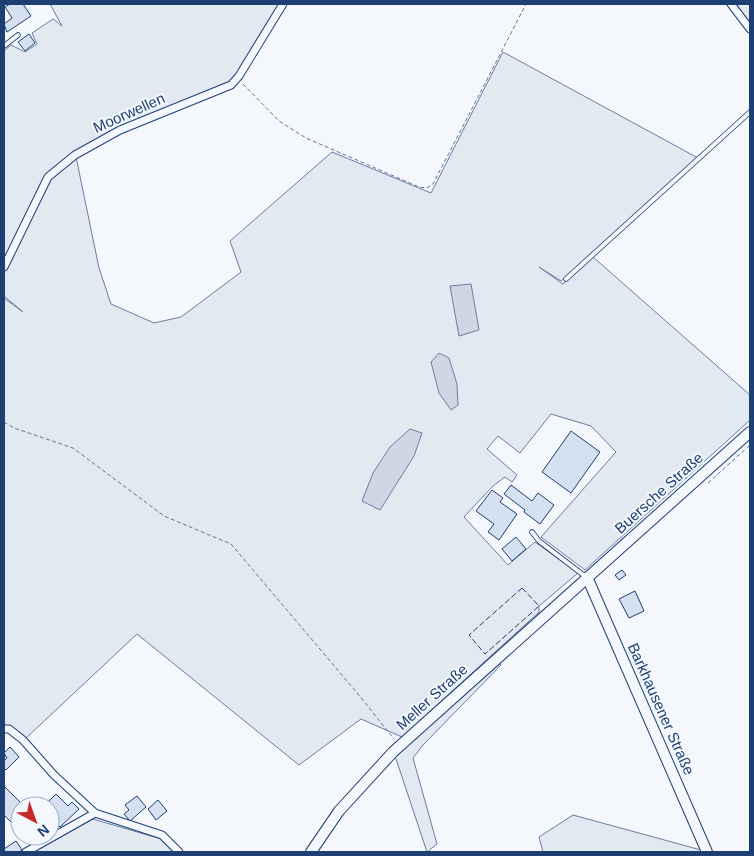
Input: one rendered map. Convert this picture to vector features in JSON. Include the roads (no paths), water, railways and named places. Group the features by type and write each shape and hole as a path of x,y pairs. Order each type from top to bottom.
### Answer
{"main road":[{"name":"Buersche Straße","path":"587,577 750,432"},
{"name":"Meller Straße","path":"311,852 339,811 399,747 587,577"},
{"name":"Barkhausener Straße","path":"587,577 707,852"}],"street":[{"name":"Moorwellen","path":"4,266 48,177 79,153 120,130 231,85 283,4"},
{"path":"731,4 750,29"},
{"path":"4,729 9,729 23,740 54,775 95,813 162,835 179,852"},
{"path":"26,852 95,813"}],"lane":[{"path":"4,46 18,34"},
{"path":"566,279 750,112"},
{"path":"532,532 539,540 587,577"}]}
